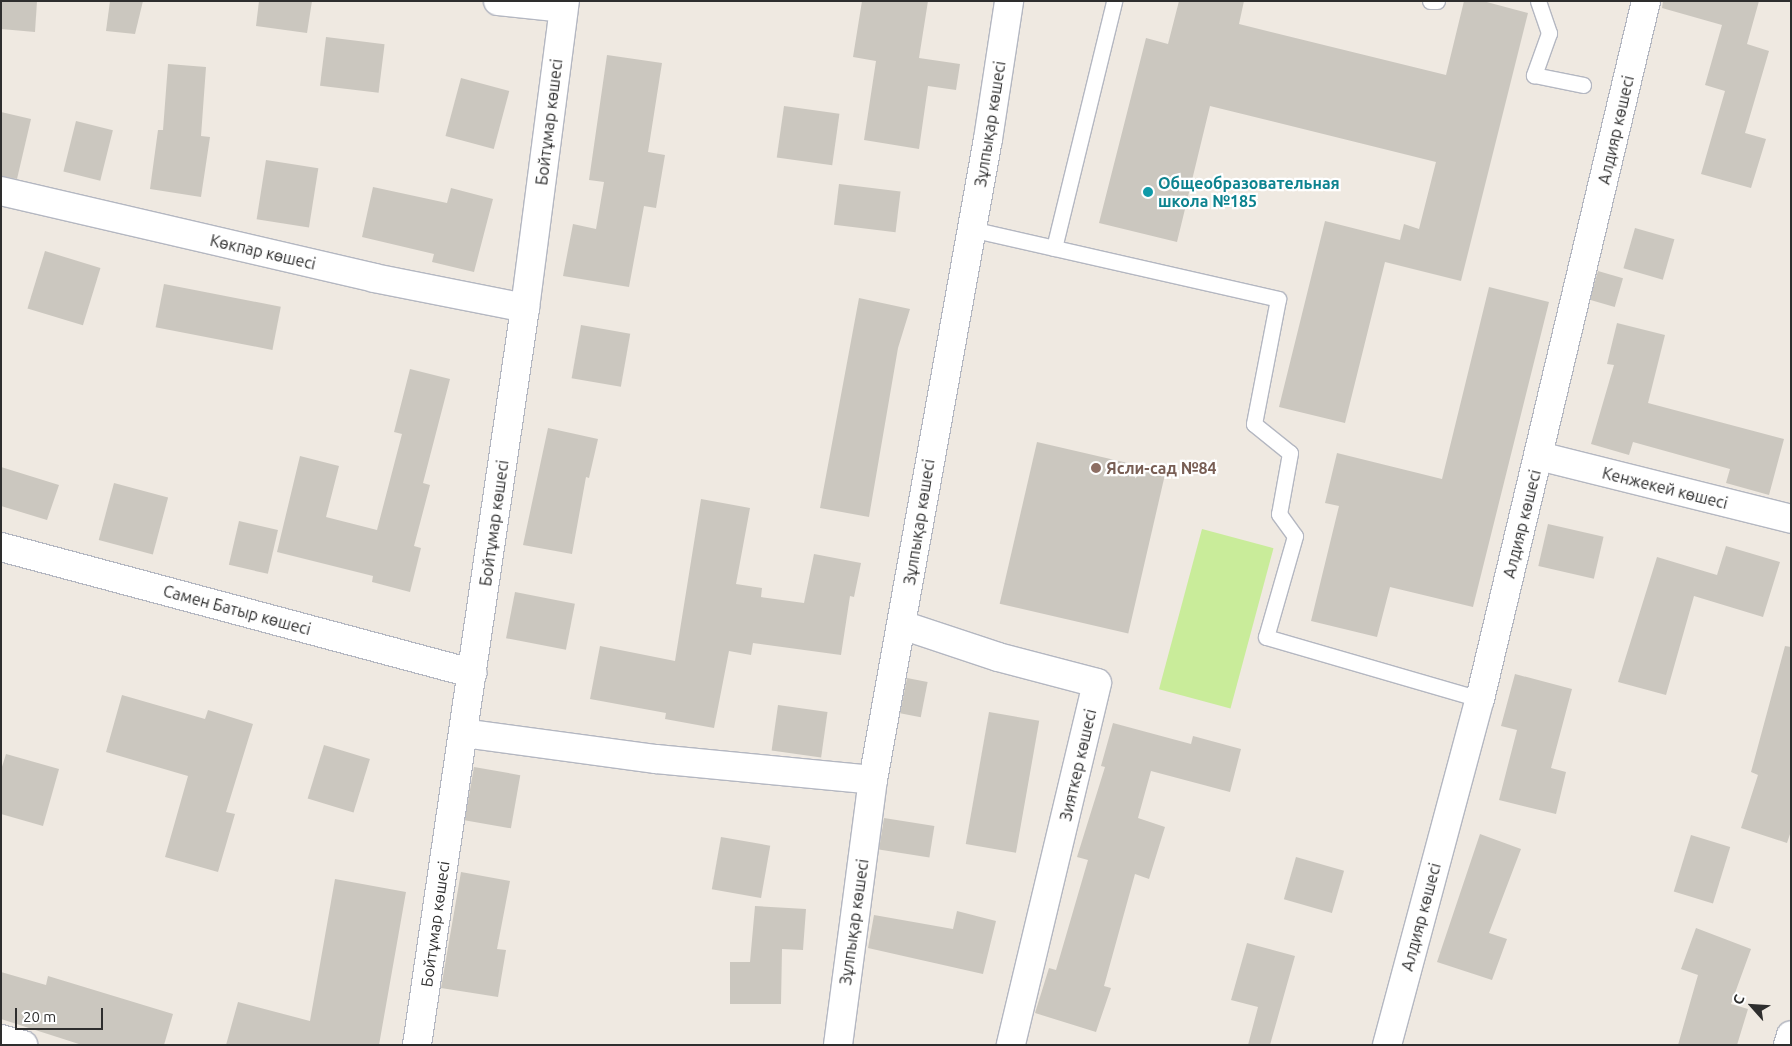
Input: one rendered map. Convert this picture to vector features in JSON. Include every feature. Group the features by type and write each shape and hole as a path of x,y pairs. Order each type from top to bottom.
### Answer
{"street":[{"path":"498,1 564,5"},
{"name":"Зұлпықар көшесі","path":"838,1045 874,780 1009,1"},
{"name":"Алдияр көшесі","path":"1387,1045 1480,699 1646,1"},
{"name":"Бойтұмар көшесі","path":"418,1045 525,308 564,5"},
{"name":"Көкпар көшесі","path":"1,191 374,278 525,308"},
{"name":"Кенжекей көшесі","path":"1539,456 1791,519"},
{"name":"Самен Батыр көшесі","path":"1,547 472,673"},
{"name":"Зияткер көшесі","path":"902,625 998,657 1097,683 1011,1045"},
{"path":"463,734 656,759 874,780"},
{"path":"1788,1045 1791,1035"},
{"path":"1,1039 23,1045"}],"lane":[{"path":"1054,248 1114,1"},
{"path":"1430,1 1438,1"},
{"path":"1538,1 1549,33 1534,75 1584,85"},
{"path":"971,229 1278,299 1254,424 1290,453 1279,514 1295,536 1266,637 1480,699"}],"green space":[{"path":"1202,529 1273,548 1231,708 1159,689"}],"building":[{"path":"1,1 37,1 35,32 1,29"},
{"path":"110,1 143,1 135,34 106,31"},
{"path":"259,1 312,1 307,33 256,26"},
{"path":"862,1 928,1 919,58 960,64 956,90 928,86 919,149 864,140 876,61 853,57"},
{"name":"Общеобразовательная школа №185","path":"1179,1 1244,1 1239,24 1446,75 1464,1 1483,1 1528,13 1461,281 1385,262 1345,423 1279,407 1325,221 1400,240 1404,224 1419,229 1436,162 1210,106 1177,242 1099,223 1146,38 1168,44"},
{"path":"1663,1 1759,1 1747,44 1769,51 1745,133 1766,139 1751,188 1701,174 1725,91 1705,85 1722,25 1662,8"},
{"path":"326,37 385,44 379,93 320,86"},
{"path":"607,55 662,63 648,152 665,155 656,208 644,206 629,287 563,276 573,224 596,229 604,182 589,180"},
{"path":"168,64 206,67 201,136 210,137 201,197 150,189 158,130 163,130"},
{"path":"461,78 509,91 494,149 445,136"},
{"path":"784,106 839,114 832,165 777,157"},
{"path":"1,112 31,119 17,179 1,176"},
{"path":"76,121 113,130 100,181 63,171"},
{"path":"266,160 318,168 309,228 257,219"},
{"path":"839,184 901,192 896,232 834,225"},
{"path":"373,187 447,203 451,188 493,199 474,272 432,262 434,254 362,237"},
{"path":"1635,228 1674,239 1663,280 1623,268"},
{"path":"45,251 100,268 83,325 27,308"},
{"path":"1598,271 1623,278 1615,307 1590,300"},
{"path":"164,284 281,307 272,350 156,327"},
{"path":"1489,287 1549,302 1473,607 1390,587 1377,637 1311,621 1339,506 1325,503 1337,453 1442,479"},
{"path":"859,298 910,309 898,348 869,517 820,508"},
{"path":"1617,323 1665,335 1648,403 1784,439 1769,495 1726,483 1730,469 1633,442 1629,455 1591,444 1614,365 1607,364"},
{"path":"581,325 630,334 621,387 572,378"},
{"path":"410,369 450,379 423,483 430,485 414,546 421,548 410,592 372,582 373,576 277,552 300,456 339,466 326,517 377,530 402,434 394,432"},
{"path":"548,428 598,439 589,478 586,477 572,554 523,545"},
{"path":"1037,442 1166,472 1128,633 1000,604"},
{"path":"1,467 59,485 47,520 1,506"},
{"path":"114,483 168,497 153,554 99,540"},
{"path":"701,499 750,508 736,584 762,588 761,597 804,603 814,554 861,563 854,597 850,596 841,655 753,643 751,655 729,651 714,728 665,719 666,713 590,699 600,646 675,661"},
{"path":"239,521 278,530 268,574 229,565"},
{"path":"1548,524 1604,537 1594,579 1538,566"},
{"path":"1726,546 1780,562 1763,617 1694,596 1666,695 1618,682 1657,557 1717,575"},
{"path":"515,592 575,604 566,650 506,638"},
{"path":"1785,646 1791,647 1791,831 1787,843 1741,828 1758,775 1751,772"},
{"path":"1515,674 1572,689 1551,768 1566,772 1556,814 1499,800 1517,730 1501,726"},
{"path":"907,678 928,682 921,717 900,713"},
{"path":"122,695 205,719 208,710 253,724 226,812 235,814 218,872 165,857 188,776 106,752"},
{"path":"778,705 828,712 821,758 772,751"},
{"path":"989,712 1039,721 1016,853 966,844"},
{"path":"1113,723 1191,744 1193,736 1241,749 1230,792 1151,771 1138,818 1165,827 1149,879 1135,874 1104,986 1111,988 1096,1032 1035,1013 1049,968 1056,970 1088,860 1077,857 1105,767 1101,766"},
{"path":"324,745 370,759 354,813 308,799"},
{"path":"6,754 59,769 43,826 1,814 1,770"},
{"path":"474,767 520,775 511,828 465,820"},
{"path":"884,818 934,826 929,858 879,850"},
{"path":"1480,834 1521,849 1489,933 1507,939 1492,980 1437,962"},
{"path":"1691,835 1730,847 1713,903 1674,891"},
{"path":"721,837 770,846 761,898 712,889"},
{"path":"1296,857 1344,871 1332,913 1284,899"},
{"path":"461,872 510,881 497,949 506,950 498,997 441,988"},
{"path":"335,879 406,892 379,1045 226,1045 238,1002 310,1021"},
{"path":"755,906 806,909 803,950 782,949 781,1004 730,1004 730,962 750,962"},
{"path":"957,911 996,921 983,974 868,948 874,915 953,929"},
{"path":"1696,928 1751,949 1731,1004 1748,1009 1737,1045 1678,1045 1698,975 1681,969"},
{"path":"1247,943 1295,956 1270,1045 1248,1045 1258,1007 1231,1000"},
{"path":"1,972 46,985 48,976 173,1014 164,1045 82,1045 1,1019"}],"place":[{"name":"Общеобразовательная школа №185","path":"1148,192"},
{"name":"Ясли-сад №84","path":"1096,468"}]}
